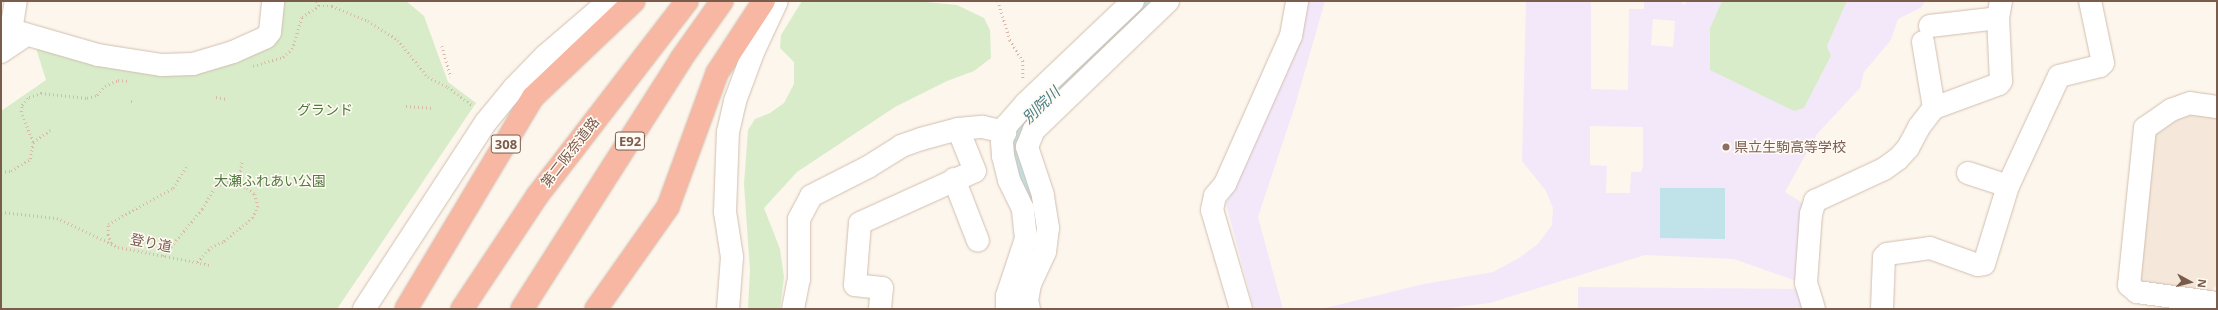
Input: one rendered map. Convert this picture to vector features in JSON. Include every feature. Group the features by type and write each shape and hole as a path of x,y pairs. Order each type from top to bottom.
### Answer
{"highway":[{"name":"308","path":"406,309 533,97 634,1"},
{"name":"第二阪奈道路","path":"462,309 537,196 687,1"},
{"name":"E92","path":"522,309 681,59 722,1"},
{"path":"596,309 668,207 717,73 764,1"}],"street":[{"path":"1,52 13,31 16,1"},
{"path":"13,31 98,56 162,65 193,64 233,52 266,36 270,32 273,1"},
{"path":"728,309 732,257 725,212 728,132 735,101 752,57 777,1"},
{"path":"1007,309 1007,296 1026,239 1026,226 1023,209 1009,180 1003,156 1002,141 1006,126 1025,104 1133,1"},
{"path":"1029,309 1027,301 1030,284 1045,252 1048,228 1043,195 1026,148 1034,130 1168,1"},
{"path":"1241,309 1212,210 1215,196 1225,184 1291,36 1297,1"},
{"path":"1882,309 1884,257 1887,254 1930,248 1978,265 1984,264 2008,186 2059,76 2100,66 2103,63 2090,1"},
{"path":"364,309 486,122 514,88 603,3"},
{"path":"1814,309 1806,283 1811,214 1815,201 1884,169 1898,159 1908,148 1919,127 1934,108 2001,81 1999,9 1926,34 1934,108"},
{"path":"2217,107 2190,103 2172,110 2145,128 2129,285 2137,292 2217,303"},
{"path":"793,309 799,279 799,219 811,196 868,167 901,146 958,129 983,126 1005,132"},
{"path":"880,309 882,288 855,285 860,223 954,179 975,171 958,129"},
{"path":"1968,173 2008,186"},
{"path":"954,179 978,241"}],"path":[{"path":"317,1 319,6"},
{"path":"998,1 1010,40 1023,61 1022,96 1025,104"},
{"path":"247,68 283,57 292,49 302,17 319,6 342,8 398,40 428,77 448,87 479,111"},
{"path":"442,46 451,77"},
{"path":"1,172 11,171 30,159 33,142 21,112 22,105 29,97 41,93 87,98 97,95 105,86 118,80 133,82"},
{"path":"216,97 227,99"},
{"path":"131,101 135,102"},
{"path":"406,106 434,108"},
{"path":"33,142 52,129"},
{"path":"238,183 242,160"},
{"path":"112,244 108,235 108,224 174,188 186,167"},
{"path":"163,256 202,209 216,186 227,182 238,183 255,194 258,206 253,218 223,242 212,247 198,263"},
{"name":"登り道","path":"1,212 57,218 112,244 211,265"}],"shaded area":[{"path":"1307,1 1325,1 1294,109 1258,217 1283,309 1254,309 1226,204 1300,39"},
{"name":"県立生駒高等学校","path":"1526,1 1591,1 1591,89 1628,90 1629,9 1644,9 1644,1 1680,1 1684,5 1687,1 1722,1 1710,28 1804,108 1831,56 1827,46 1847,1 1925,1 1922,7 1898,19 1891,40 1864,72 1860,88 1817,134 1785,192 1804,204 1796,281 1734,259 1645,255 1490,303 1440,309 1321,309 1424,284 1493,272 1519,258 1538,244 1552,225 1553,208 1546,191 1522,161","holes":["1653,19 1675,21 1673,47 1651,45","1590,126 1643,127 1643,166 1641,172 1631,172 1630,193 1606,193 1607,166 1590,165"]},
{"path":"2193,113 2217,117 2217,286 2210,291 2144,284 2136,271 2151,143 2156,133 2167,121"},
{"path":"1578,287 1802,289 1807,309 1578,309"}],"green space":[{"name":"大瀬ふれあい公園","path":"281,1 406,1 424,16 448,82 476,103 337,309 1,309 1,111 46,80 35,45 121,67 263,48"},
{"path":"802,1 916,1 957,5 984,18 990,30 991,58 974,71 947,81 895,107 797,172 764,208 780,249 784,277 780,309 748,309 750,270 744,184 748,130 755,119 770,113 784,103 794,84 794,62 780,48 781,35"},
{"path":"1722,1 1847,1 1827,46 1831,56 1804,108 1794,111 1710,70 1710,28"}],"water":[{"path":"1660,188 1725,188 1725,239 1660,238"}],"waterway":[{"name":"別院川","path":"1024,188 1013,159 1015,130 1150,1"}],"place":[{"name":"県立生駒高等学校","path":"1726,147"}],"park label":[{"name":"グランド","path":"325,110"}]}
